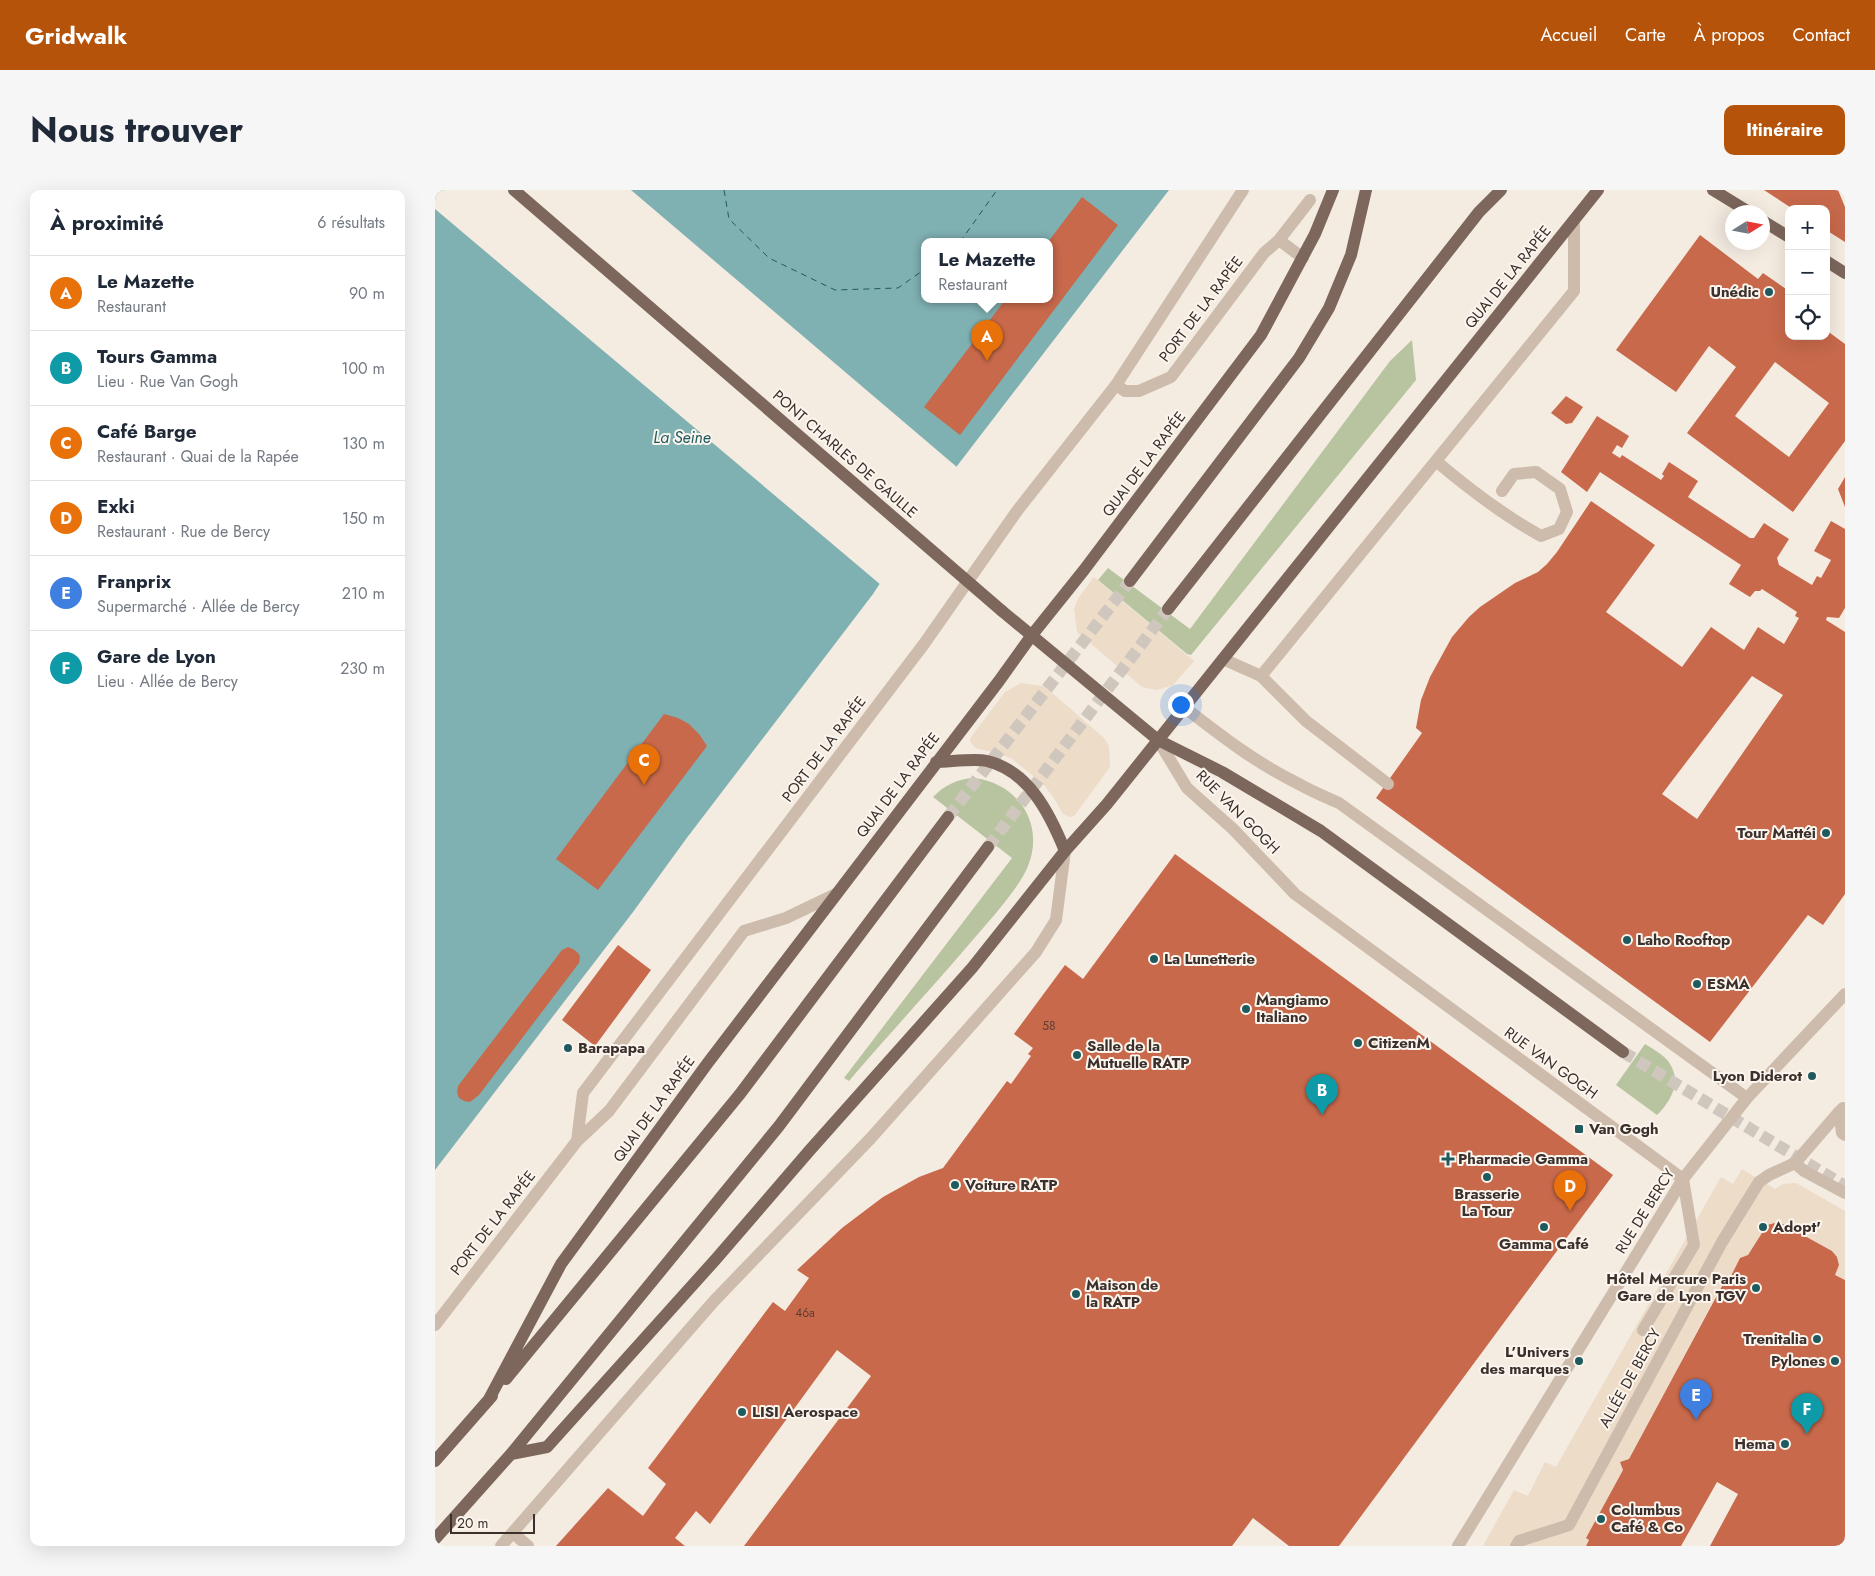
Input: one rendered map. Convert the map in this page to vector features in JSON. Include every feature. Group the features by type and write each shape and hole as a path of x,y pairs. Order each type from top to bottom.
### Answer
{"main road":[{"name":"PONT CHARLES DE GAULLE","path":"514,190 1002,611 1158,740"},
{"name":"QUAI DE LA RAPÉE","path":"488,1401 561,1264 707,1064 1032,635 1085,570 1261,335 1315,234 1333,190"},
{"path":"1130,581 1299,358 1329,308 1351,255 1366,190"},
{"path":"1168,609 1479,212 1501,190"},
{"name":"QUAI DE LA RAPÉE","path":"511,1454 547,1447 716,1259 972,968 1065,851 1107,804 1598,190"},
{"path":"1713,190 1738,205"},
{"path":"1770,225 1785,235"},
{"path":"1830,264 1845,273"},
{"name":"RUE VAN GOGH","path":"1158,740 1222,772 1321,832 1623,1052"},
{"path":"936,762 985,760 1013,772 1033,792 1053,821 1065,851"},
{"name":"QUAI DE LA RAPÉE","path":"435,1461 488,1401 740,1094 948,817"},
{"path":"435,1539 511,1454 779,1126 988,847"}],"street":[{"name":"PORT DE LA RAPÉE","path":"577,1141 583,1093 924,644 1017,511 1116,385 1243,190"},
{"name":"PORT DE LA RAPÉE","path":"1116,385 1125,391 1139,391 1171,377 1264,253 1279,240 1310,200"},
{"name":"QUAI DE LA RAPÉE","path":"1261,676 1574,291 1574,220"},
{"path":"1279,240 1303,258"},
{"path":"1436,461 1512,520 1541,536 1559,529 1567,512 1559,489 1536,472 1514,474 1502,491"},
{"path":"1223,659 1261,676 1306,721 1388,784"},
{"path":"1184,707 1223,738 1273,770 1339,803 1747,1098"},
{"name":"RUE VAN GOGH","path":"1158,740 1187,788 1233,829 1295,894 1683,1179"},
{"path":"501,1546 714,1301 871,1138 1036,952 1056,920 1065,851"},
{"name":"PORT DE LA RAPÉE","path":"435,1326 577,1141 609,1111 744,931 786,918 836,894"},
{"name":"RUE DE BERCY","path":"1458,1546 1683,1179 1747,1098 1845,994"},
{"path":"1842,1110 1843,1133 1845,1135"},
{"path":"1842,1110 1795,1163 1804,1171 1845,1193"},
{"name":"ALLÉE DE BERCY","path":"1516,1546 1519,1541 1569,1525 1722,1242 1764,1179 1795,1163"},
{"path":"1643,1330 1694,1246 1683,1179"},
{"path":"513,1533 528,1546"}],"green space":[{"path":"1412,340 1416,380 1191,655 1187,654 1098,580 1108,568 1190,629 1390,361"},
{"path":"974,778 990,781 1003,788 1015,797 1024,808 1030,821 1033,835 1028,866 1018,885 994,915 849,1081 844,1078 1012,858 933,797 952,783"},
{"path":"1645,1044 1666,1058 1675,1078 1673,1092 1657,1115 1616,1085"}],"shaded area":[{"path":"1094,577 1194,661 1173,685 1157,690 1142,687 1077,632 1074,608 1079,597"},
{"path":"1021,683 1042,686 1051,692 1103,737 1109,746 1110,766 1075,815 1070,817 1063,814 1052,795 1041,782 1012,759 998,753 975,748 970,741 971,737 1005,692"},
{"path":"1742,1169 1775,1189 1783,1184 1796,1183 1845,1211 1845,1280 1835,1275 1839,1265 1837,1257 1832,1251 1780,1223 1767,1225 1748,1255 1740,1258 1730,1278 1721,1286 1629,1459 1620,1462 1623,1470 1586,1538 1589,1540 1586,1546 1483,1546 1514,1490 1528,1496 1545,1462 1556,1467 1721,1177 1733,1184"}],"water":[{"name":"La Seine","path":"438,190 1169,190 957,466 873,594 435,1170 435,194"}],"pier":[{"path":"435,190 631,190 958,468 881,585 435,209"}],"building":[{"path":"1764,190 1838,190 1845,207 1845,242 1830,233 1830,205 1787,205"},
{"path":"1082,197 1118,225 960,435 924,407 1003,303 1053,303 1053,238 1051,238"},
{"path":"1700,235 1758,279 1763,273 1785,288 1785,340 1830,340 1830,333 1845,344 1845,441 1793,512 1687,433 1736,367 1709,346 1676,392 1616,350","holes":["1775,362 1829,403 1789,457 1735,416"]},
{"path":"1566,396 1583,407 1572,423 1566,424 1551,413"},
{"path":"1597,416 1629,436 1622,448 1617,445 1612,453 1620,458 1622,455 1661,480 1664,476 1662,474 1669,462 1698,481 1688,497 1750,538 1754,538 1764,523 1789,539 1777,558 1779,565 1812,585 1817,576 1821,578 1831,560 1814,551 1831,521 1845,529 1845,608 1839,618 1827,617 1826,620 1845,632 1845,894 1823,925 1808,915 1710,1042 1376,798 1422,733 1416,728 1421,700 1430,677 1452,637 1480,607 1515,583 1538,572 1547,564 1591,501 1655,545 1606,612 1682,667 1711,627 1744,650 1758,627 1784,644 1799,618 1795,616 1797,612 1762,589 1755,591 1750,597 1729,584 1741,565 1600,472 1587,492 1561,472","holes":["1752,676 1783,695 1697,819 1662,794"]},
{"path":"1845,477 1845,507 1838,489"},
{"path":"664,714 689,724 707,746 598,890 556,859"},
{"path":"1175,854 1613,1175 1339,1546 1289,1546 1253,1518 1232,1546 744,1546 871,1376 837,1350 710,1524 696,1511 675,1538 685,1546 556,1546 608,1488 643,1516 666,1484 648,1468 773,1302 785,1311 809,1278 797,1270 842,1228 883,1197 919,1177 943,1168 1007,1081 1011,1084 1031,1056 1028,1054 1033,1048 1014,1034 1065,965 1083,979"},
{"path":"618,945 651,970 595,1046 562,1020"},
{"path":"568,947 580,956 579,963 479,1095 470,1102 459,1098 458,1086 562,950"},
{"path":"1783,1224 1832,1251 1837,1257 1839,1265 1835,1275 1845,1280 1845,1546 1710,1546 1738,1494 1717,1482 1681,1546 1586,1546 1589,1540 1586,1538 1623,1470 1620,1462 1629,1459 1722,1286 1730,1278 1740,1258 1748,1255 1767,1225"}],"ferry route":[{"path":"724,190 729,219 769,258 835,290 898,288 921,272"},
{"path":"963,238 997,190"}],"tunnel":[{"path":"948,817 1130,581"},
{"path":"988,847 1168,609"},
{"path":"1623,1052 1845,1186"}],"place":[{"name":"Unédic","path":"1769,292"},
{"name":"Le Mazette","path":"987,361"},
{"name":"Café Barge","path":"644,785"},
{"name":"Tour Mattéi","path":"1826,833"},
{"name":"Laho Rooftop","path":"1627,940"},
{"name":"La Lunetterie","path":"1154,959"},
{"name":"ESMA","path":"1697,984"},
{"name":"Mangiamo Italiano","path":"1246,1009"},
{"name":"CitizenM","path":"1358,1043"},
{"name":"Barapapa","path":"568,1048"},
{"name":"Salle de la Mutuelle RATP","path":"1077,1055"},
{"name":"Lyon Diderot","path":"1812,1076"},
{"name":"Tours Gamma","path":"1322,1115"},
{"name":"Van Gogh","path":"1579,1129"},
{"name":"Pharmacie Gamma","path":"1448,1159"},
{"name":"Brasserie La Tour","path":"1487,1177"},
{"name":"Voiture RATP","path":"955,1185"},
{"name":"Exki","path":"1570,1211"},
{"name":"Gamma Café","path":"1544,1227"},
{"name":"Adopt'","path":"1763,1227"},
{"name":"Hôtel Mercure Paris Gare de Lyon TGV","path":"1756,1288"},
{"name":"Maison de la RATP","path":"1076,1294"},
{"name":"Trenitalia","path":"1817,1339"},
{"name":"L’Univers des marques","path":"1579,1361"},
{"name":"Pylones","path":"1835,1361"},
{"name":"LISI Aerospace","path":"742,1412"},
{"name":"Franprix","path":"1696,1420"},
{"name":"Gare de Lyon","path":"1807,1434"},
{"name":"Hema","path":"1785,1444"},
{"name":"Columbus Café & Co","path":"1601,1519"}]}
